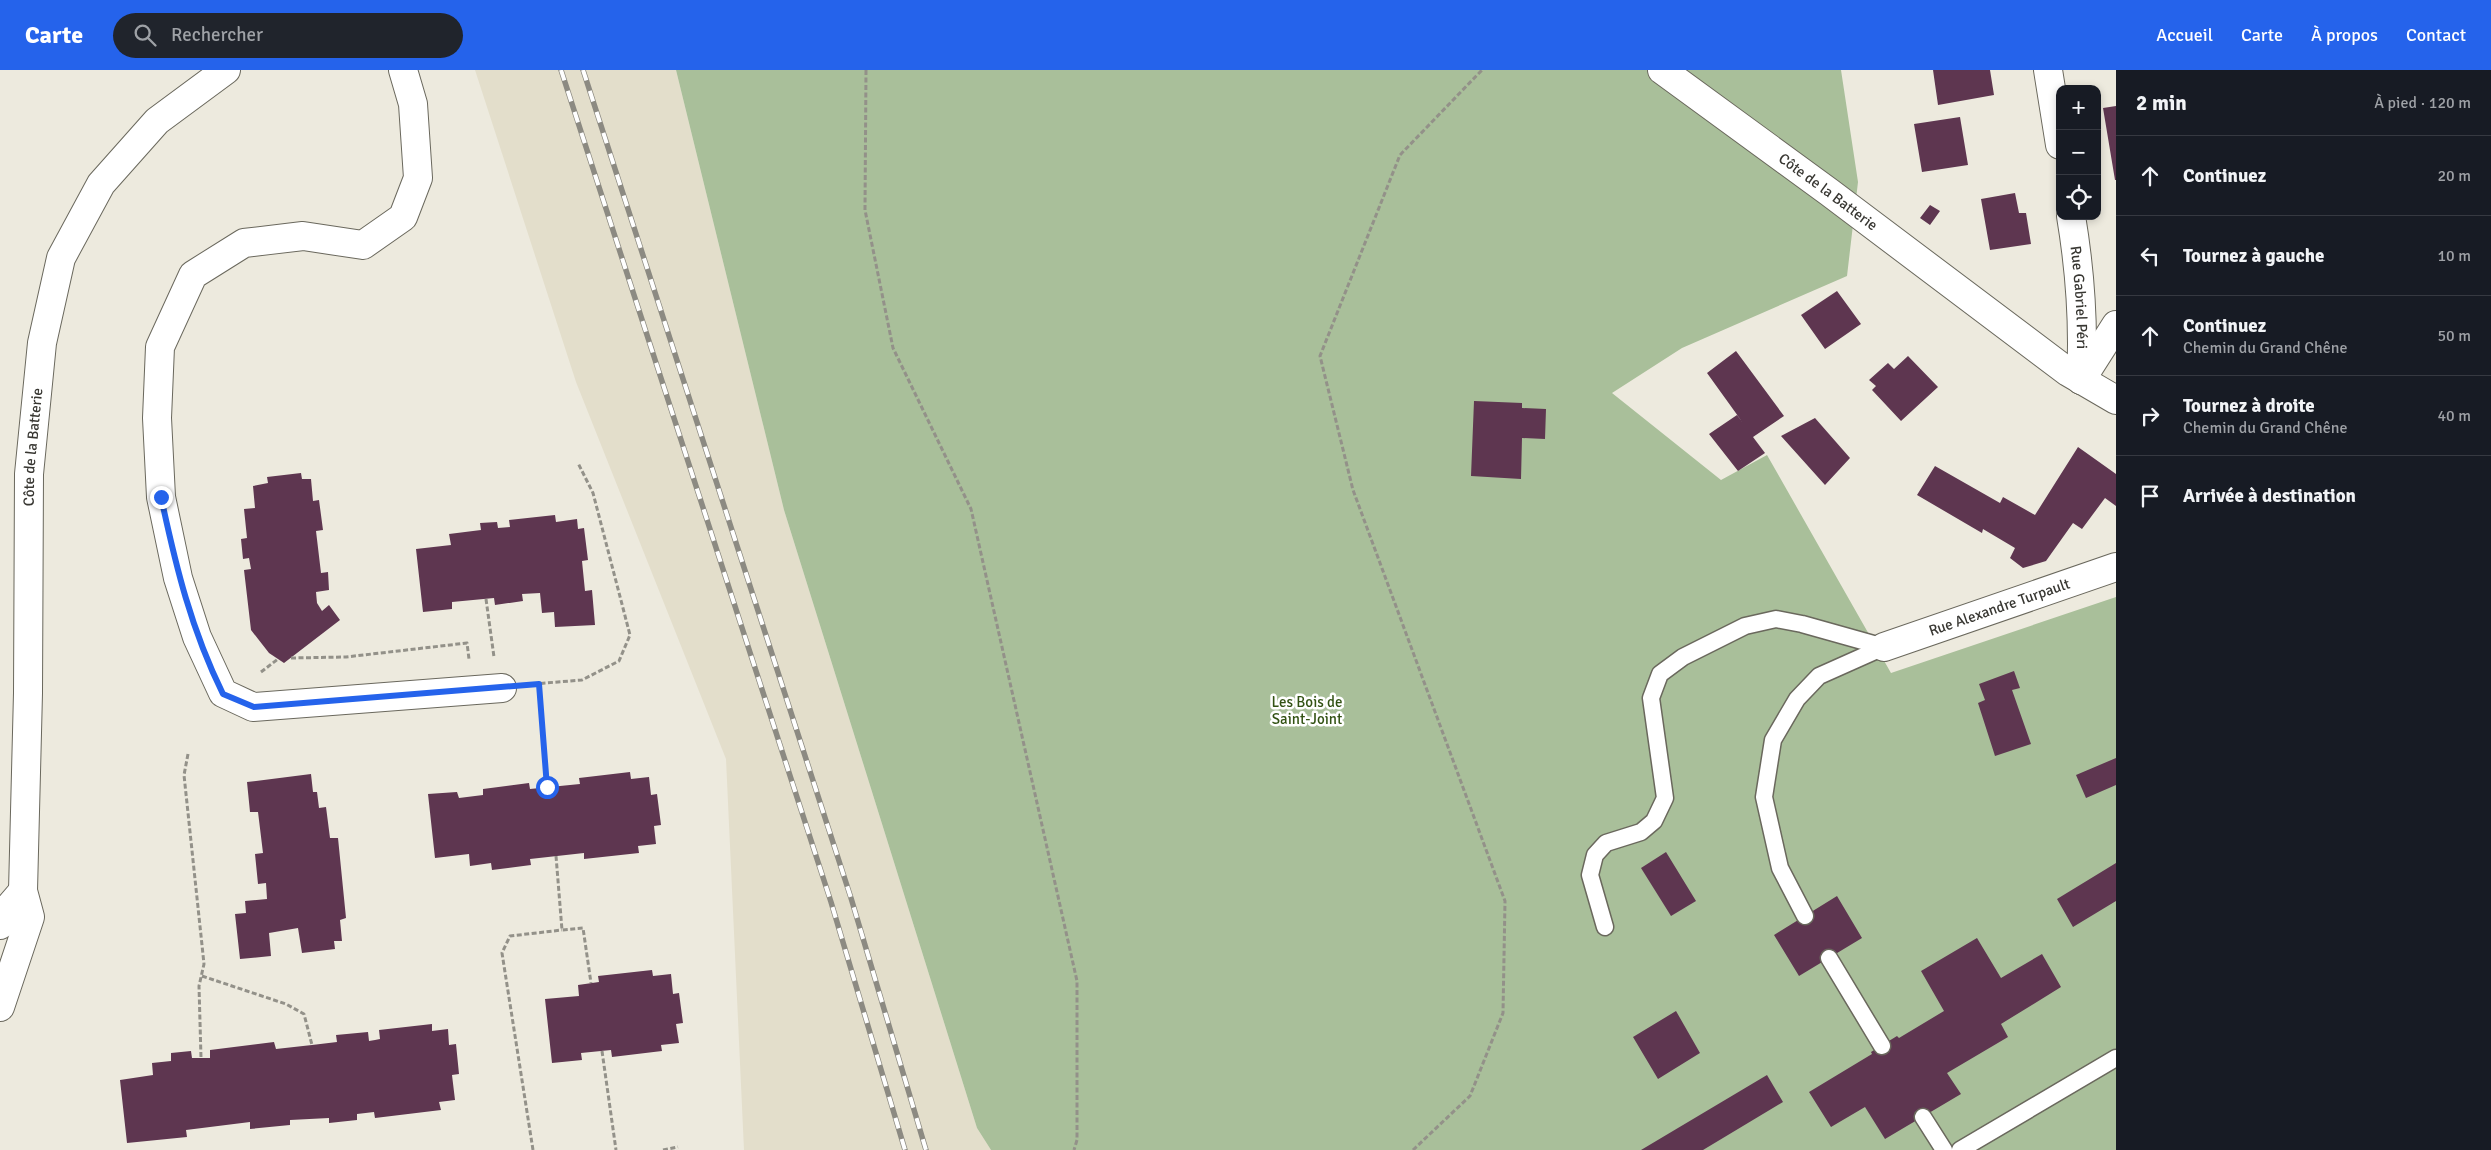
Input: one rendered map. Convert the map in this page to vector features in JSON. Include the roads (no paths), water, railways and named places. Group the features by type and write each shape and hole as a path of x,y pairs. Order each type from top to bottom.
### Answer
{"main road":[{"name":"Côte de la Batterie","path":"0,1007 30,916 23,891 28,693 29,474 42,343 61,258 101,184 157,121 226,70"},
{"path":"403,70 413,104 418,178 403,217 363,244 303,236 244,243 192,275 160,347 157,418 161,497 180,586 197,637 223,694 254,707 491,688"},
{"name":"Côte de la Batterie","path":"1662,70 2081,380"},
{"path":"2048,70 2058,130"},
{"name":"Rue Gabriel Péri","path":"2072,220 2079,264 2081,380"},
{"path":"2116,325 2081,380 2116,400"},
{"name":"Rue Alexandre Turpault","path":"1884,647 2116,567"},
{"path":"0,925 4,913 23,891"}],"lane":[{"path":"1605,927 1590,875 1595,855 1606,842 1641,832 1654,821 1665,798 1651,698 1660,674 1683,657 1745,626 1776,619 1802,624 1884,647"},
{"path":"1804,916 1780,868 1764,797 1774,740 1797,699 1819,676 1884,647"},
{"path":"1829,958 1882,1046"},
{"path":"1960,1150 2116,1058"},
{"path":"1924,1116 1944,1150"}],"railway":[{"path":"561,70 831,902 905,1150"},
{"path":"583,70 851,898 926,1150"}],"park label":[{"name":"Les Bois de Saint-Joint","path":"1307,710"}]}
